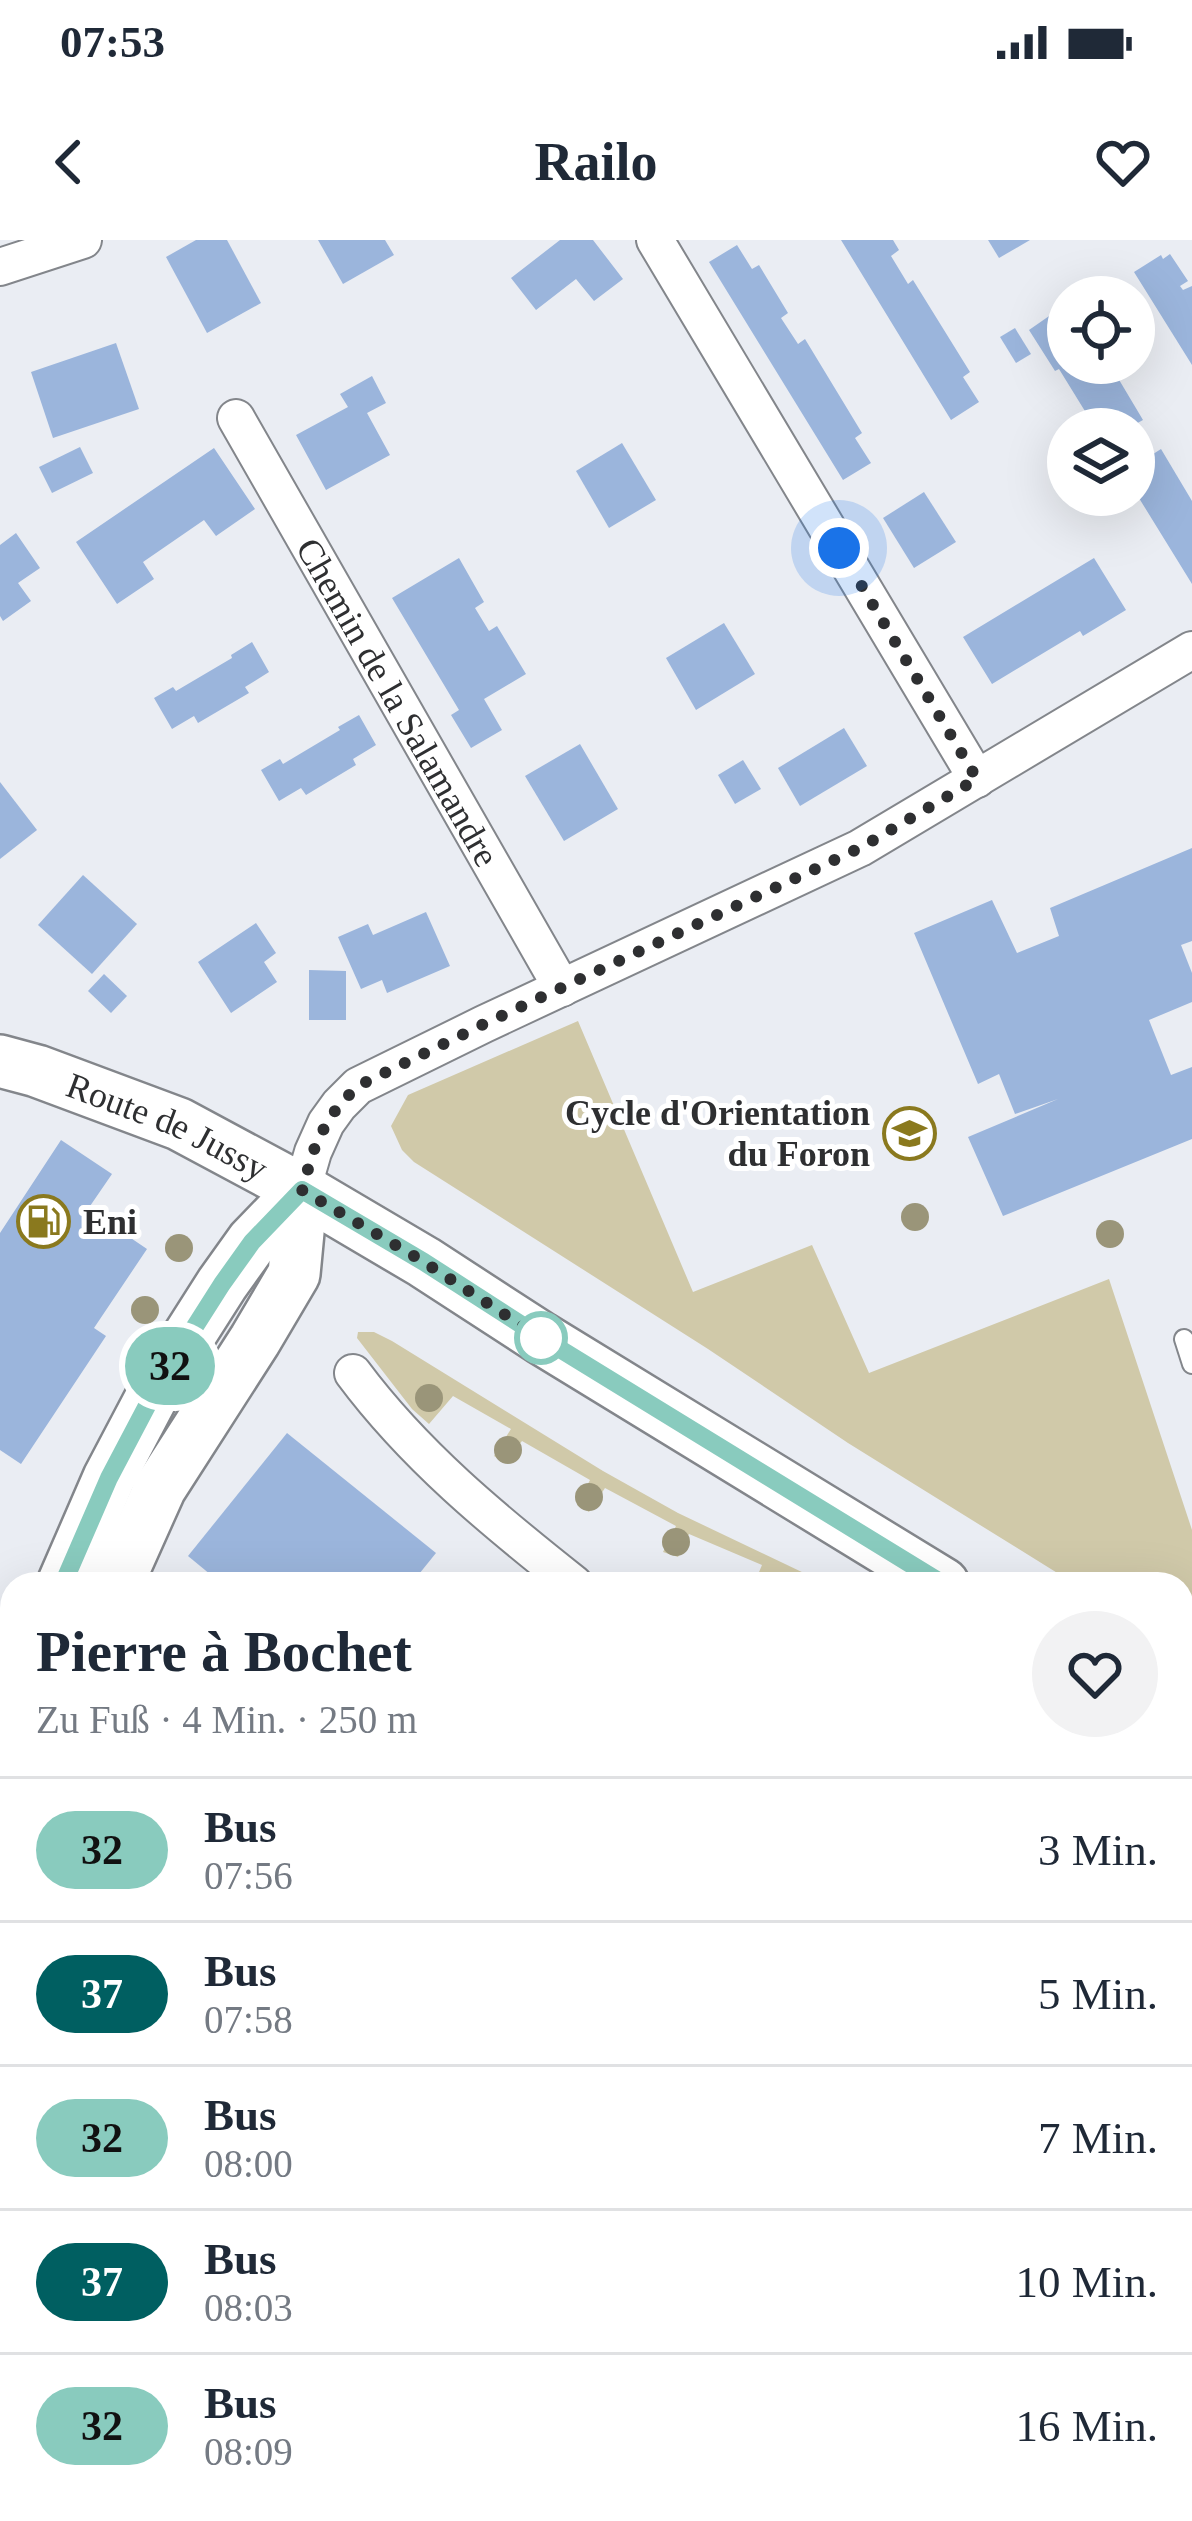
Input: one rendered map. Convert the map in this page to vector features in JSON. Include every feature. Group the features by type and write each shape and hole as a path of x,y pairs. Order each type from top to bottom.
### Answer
{"main road":[{"name":"Route de Jussy","path":"0,1061 179,1124 302,1190 923,1572"},
{"path":"68,1572 109,1478 159,1383 252,1242 302,1190"},
{"path":"122,1572 160,1488 294,1274 302,1190"}],"street":[{"path":"0,267 82,240"},
{"path":"655,240 977,779"},
{"name":"Chemin de la Salamandre","path":"236,418 562,988"},
{"path":"302,1190 326,1124 358,1086 860,848 1192,650"},
{"path":"352,1372 418,1451 559,1572"}],"lane":[{"path":"1184,1339 1192,1364"}],"shaded area":[{"path":"578,1021 693,1292 812,1245 869,1373 1109,1279 1192,1530 1192,1572 1056,1572 414,1162 402,1150 391,1126 408,1095"},
{"path":"358,1332 374,1332 392,1341 603,1471 802,1572 759,1572 762,1565 689,1534 678,1557 663,1552 676,1526 605,1488 589,1512 577,1505 590,1480 522,1441 505,1463 494,1456 511,1429 453,1396 429,1424 357,1338"}],"building":[{"path":"196,240 227,240 261,303 207,333 166,257"},
{"path":"318,240 385,240 394,255 343,284"},
{"path":"560,240 593,240 623,279 594,301 576,279 536,310 511,278"},
{"path":"841,240 893,240 899,250 891,256 908,284 913,280 970,372 963,377 979,402 951,420"},
{"path":"988,240 1030,240 999,258"},
{"path":"737,245 752,269 759,265 788,313 781,318 798,344 805,339 862,433 855,438 871,463 843,480 709,262"},
{"path":"1170,254 1188,281 1180,286 1183,290 1192,286 1192,365 1155,306 1155,276 1134,272 1161,255 1163,259"},
{"path":"1047,317 1047,358 1029,330"},
{"path":"1015,328 1031,354 1016,363 1000,337"},
{"path":"116,343 139,409 53,438 31,372"},
{"path":"372,376 386,403 367,413 390,455 326,490 296,435 348,407 340,394"},
{"path":"1068,384 1122,384 1136,408 1083,408"},
{"path":"622,443 656,500 609,528 576,471"},
{"path":"80,447 93,473 52,493 39,467"},
{"path":"214,448 255,509 216,536 204,520 143,562 154,579 117,604 76,542"},
{"path":"1161,449 1192,501 1192,584 1150,516 1155,516 1155,453"},
{"path":"924,492 956,542 914,568 883,518"},
{"path":"16,533 40,568 18,583 31,601 3,621 0,545"},
{"path":"459,558 484,602 475,608 489,631 497,626 526,674 484,699 502,730 471,748 451,715 459,710 392,598"},
{"path":"1094,558 1126,610 1083,636 1080,631 992,684 963,637"},
{"path":"724,623 755,674 696,710 666,658"},
{"path":"252,642 269,672 245,687 249,693 198,723 194,716 172,729 154,698 173,687 176,691"},
{"path":"359,715 376,745 353,759 356,765 306,795 301,788 279,801 261,770 280,759 283,764"},
{"path":"844,728 867,766 800,806 778,768"},
{"path":"580,744 618,809 564,841 525,776"},
{"path":"743,760 761,789 735,804 718,775"},
{"path":"0,782 37,830 0,859"},
{"path":"1192,848 1192,941 1181,945 1192,973 1192,1002 1149,1020 1171,1075 1192,1067 1192,1139 1003,1216 968,1137 1058,1099 1015,1114 999,1074 978,1084 914,933 992,900 1017,953 1059,936 1050,908"},
{"path":"83,875 137,924 92,974 38,925"},
{"path":"426,912 450,966 387,993 382,980 361,989 338,937 368,924 373,935"},
{"path":"256,923 276,953 264,962 277,982 231,1013 198,962"},
{"path":"309,970 346,971 346,1020 309,1020"},
{"path":"104,974 127,996 111,1013 88,991"},
{"path":"61,1140 112,1174 88,1209 147,1249 94,1328 106,1336 21,1464 0,1450 0,1233"},
{"path":"287,1433 436,1553 421,1572 207,1572 188,1556"}],"bus line":[{"name":"32","path":"68,1572 109,1478 159,1383 252,1242 302,1190 924,1572"}],"place":[{"name":"Cycle d'Orientation du Foron","path":"909,1133"},
{"name":"Eni","path":"44,1221"}],"route":[{"path":"541,1338 302,1190 313,1152 326,1124 358,1086 860,848 977,779 839,548"}]}
